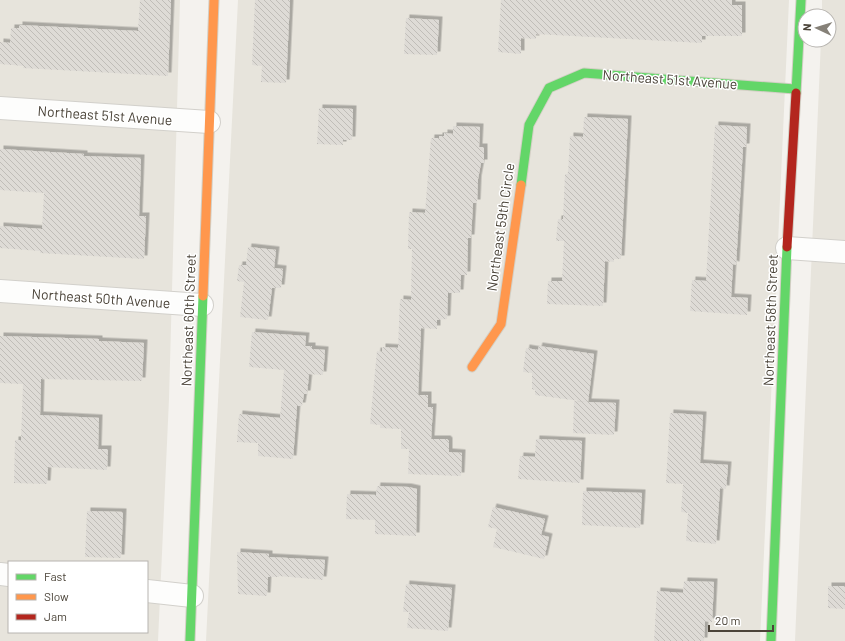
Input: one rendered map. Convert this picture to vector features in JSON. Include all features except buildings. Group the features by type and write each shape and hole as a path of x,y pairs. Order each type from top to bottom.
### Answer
{"street":[{"name":"Northeast 60th Street","path":"190,641 214,0"},
{"name":"Northeast 58th Street","path":"771,641 786,248 801,0"},
{"name":"Northeast 51st Avenue","path":"549,88 584,73 795,89"},
{"name":"Northeast 59th Circle","path":"472,367 501,324 529,125 549,88"},
{"name":"Northeast 51st Avenue","path":"0,108 209,122"},
{"path":"786,248 845,252"},
{"name":"Northeast 50th Avenue","path":"0,291 202,305"},
{"path":"148,590 192,596"}],"shaded area":[{"path":"0,0 180,0 169,399 158,641 0,641"},
{"path":"238,0 789,0 760,641 206,641"},
{"path":"822,0 845,0 845,641 795,641 821,48 837,48 837,8 822,8"}],"traffic: fast":[{"path":"796,93 801,0"},
{"path":"521,185 529,125 549,88 584,73 795,89"},
{"path":"771,641 787,247"},
{"path":"190,641 203,296"}],"traffic: slow":[{"path":"203,296 214,0"},
{"path":"472,367 501,324 521,185"}],"traffic: jam":[{"path":"787,247 796,93"}]}
